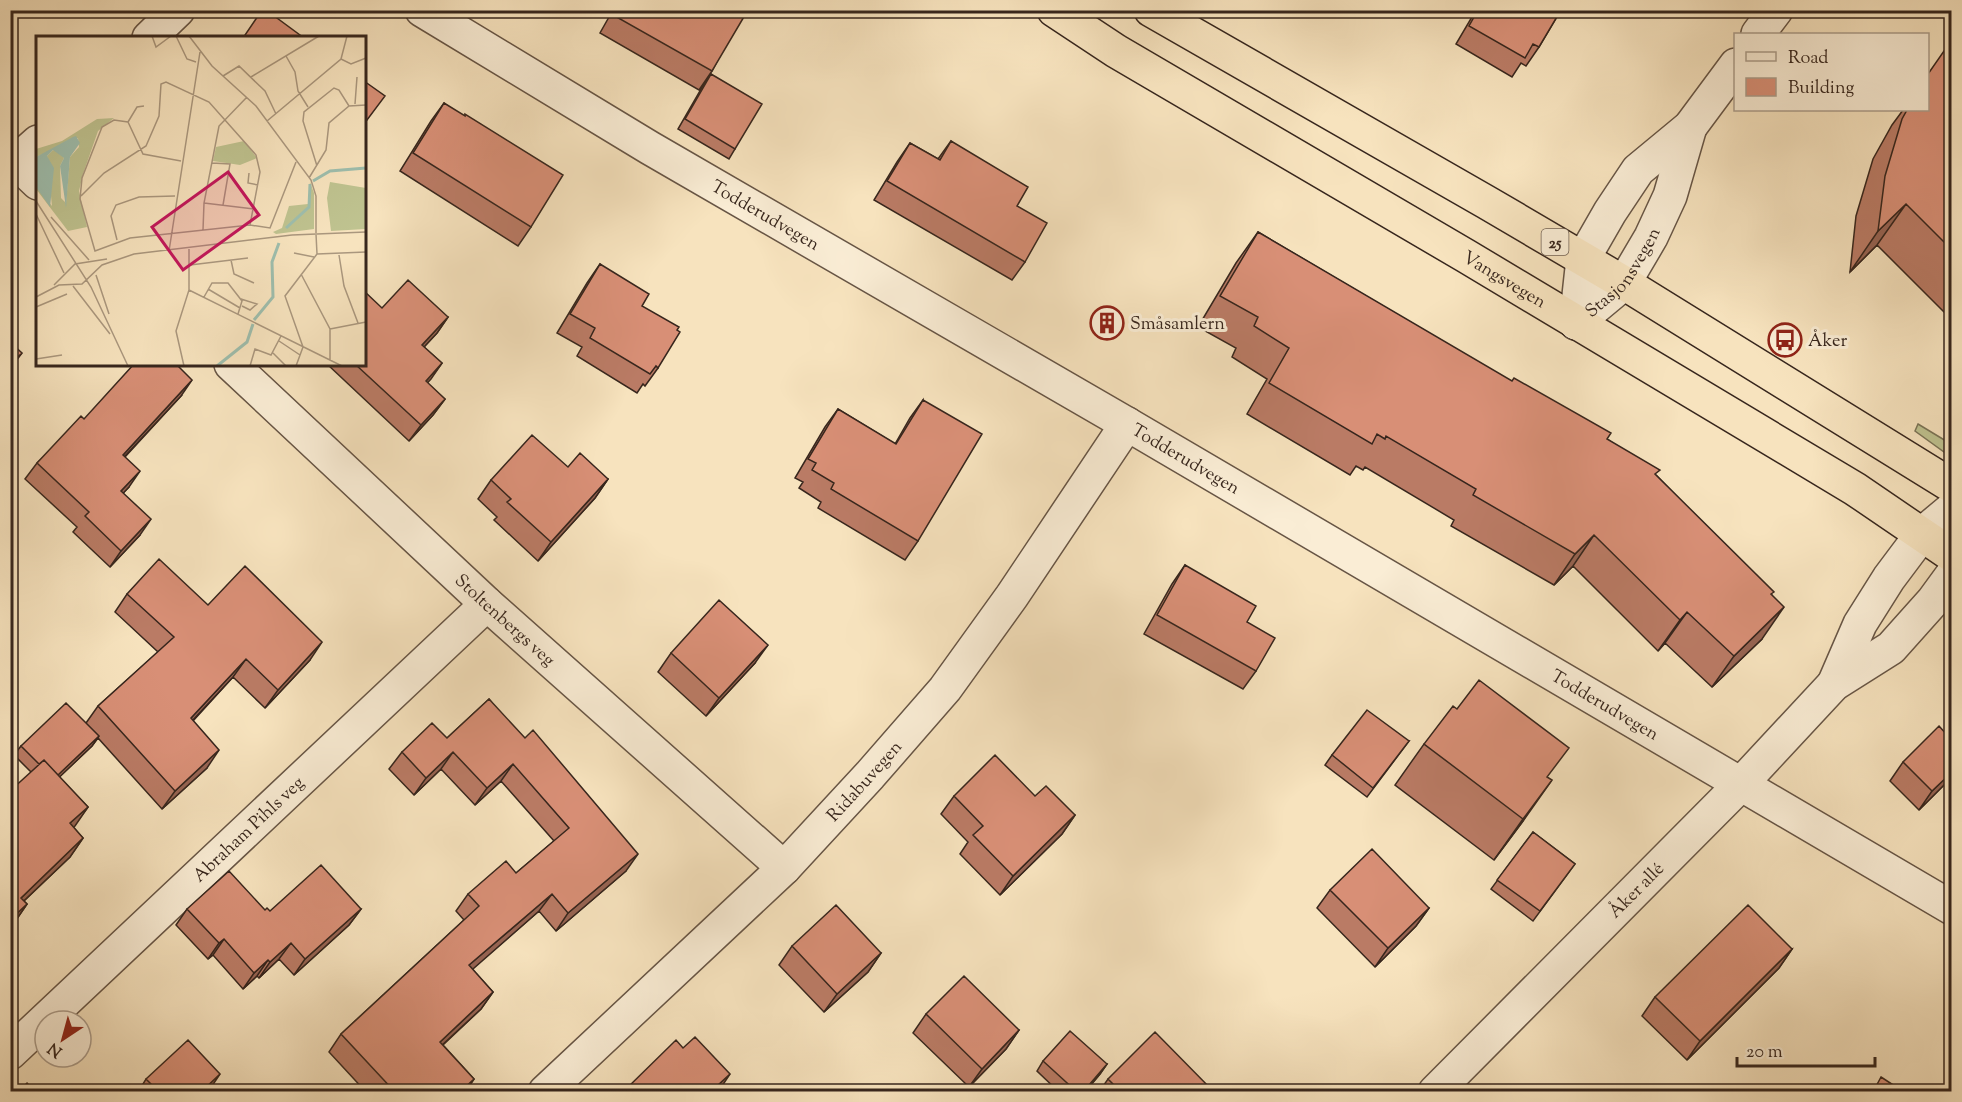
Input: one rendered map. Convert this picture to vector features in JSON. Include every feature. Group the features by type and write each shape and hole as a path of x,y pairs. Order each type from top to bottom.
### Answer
{"highway":[{"name":"Vangsvegen","path":"1054,10 1116,51 1855,489 1952,555"},
{"name":"25","path":"1151,10 1624,283 1952,486"}],"street":[{"path":"151,36 178,10"},
{"name":"Todderudvegen","path":"422,10 650,148 1127,424 1952,908"},
{"path":"1759,33 1776,10"},
{"name":"Stasjonsvegen","path":"1576,323 1583,259 1610,212 1638,170 1690,127 1734,68"},
{"name":"Stasjonsvegen","path":"1576,323 1624,283 1651,237 1670,196 1690,127"},
{"name":"Stoltenbergs veg","path":"233,366 487,604 784,868"},
{"name":"Ridabuvegen","path":"546,1092 784,868 870,776 945,689 1012,596 1127,424"},
{"name":"Åker allé","path":"1834,684 1860,624 1889,578 1922,534 1952,509"},
{"name":"Åker allé","path":"1435,1092 1740,784 1834,684 1891,648 1933,601 1952,575"},
{"name":"Abraham Pihls veg","path":"10,1053 487,604"}],"green space":[{"path":"1918,424 1951,444 1951,457 1915,431"}],"building":[{"path":"262,10 266,10 301,36 244,36"},
{"path":"616,10 744,10 745,15 712,71 613,15"},
{"path":"1478,10 1561,10 1539,47 1533,44 1525,58 1469,26"},
{"path":"1952,43 1952,250 1906,204 1878,231 1885,176 1902,119 1906,111 1929,111 1929,73"},
{"path":"711,74 762,104 735,149 685,119"},
{"path":"366,82 385,96 366,121"},
{"path":"444,103 563,175 531,227 413,153"},
{"path":"951,141 1028,187 1017,206 1047,223 1025,262 887,181 910,143 940,160"},
{"path":"1258,232 1512,381 1514,378 1611,433 1607,439 1660,470 1655,474 1774,592 1771,594 1784,607 1734,656 1687,612 1680,620 1594,535 1575,554 1473,495 1476,489 1386,436 1385,439 1377,434 1372,444 1269,383 1289,348 1254,326 1258,317 1220,296"},
{"path":"600,264 649,294 642,306 679,327 677,330 680,332 658,368 656,366 650,374 590,338 595,328 570,314"},
{"path":"408,280 448,317 422,345 442,363 426,381 445,399 421,425 357,366 366,366 366,293 382,308"},
{"path":"10,342 22,353 10,364"},
{"path":"132,366 178,366 192,380 123,455 140,471 121,491 151,519 121,551 85,516 89,512 37,463 81,416 84,419"},
{"path":"923,400 982,434 918,541 831,489 834,483 812,470 816,463 808,459 838,409 896,444"},
{"path":"532,435 568,467 580,453 608,479 551,542 507,502 511,499 491,480"},
{"path":"159,559 208,605 245,566 322,642 278,690 246,659 191,718 219,750 175,791 98,706 174,637 127,594"},
{"path":"1185,565 1256,606 1247,622 1275,638 1256,671 1157,615"},
{"path":"719,600 768,645 719,698 671,653"},
{"path":"1479,680 1569,748 1547,777 1552,780 1523,819 1424,744 1453,706 1457,709"},
{"path":"489,699 525,738 533,730 638,854 568,913 552,894 469,965 493,992 440,1042 474,1079 460,1092 395,1092 341,1034 479,906 468,894 506,861 516,873 569,828 513,764 487,788 453,752 426,778 402,752 432,723 447,738"},
{"path":"66,703 99,736 58,775 44,760 39,764 21,746"},
{"path":"1367,710 1409,741 1373,788 1332,755"},
{"path":"1939,726 1948,736 1952,733 1952,772 1932,791 1903,762"},
{"path":"995,755 1035,796 1046,786 1075,815 1013,876 973,835 983,826 954,796"},
{"path":"44,760 88,807 70,823 83,838 21,898 27,904 10,920 10,791"},
{"path":"1533,832 1575,864 1540,911 1497,880"},
{"path":"1372,849 1429,908 1388,948 1330,890"},
{"path":"321,865 361,909 305,959 291,943 254,973 224,939 219,943 187,909 229,871 265,910 267,908 270,911"},
{"path":"836,905 881,953 837,994 792,946"},
{"path":"1748,905 1792,949 1700,1041 1655,997"},
{"path":"964,976 1019,1030 982,1069 926,1014"},
{"path":"1070,1031 1107,1064 1083,1092 1077,1092 1043,1061"},
{"path":"1155,1032 1214,1092 1121,1092 1108,1079"},
{"path":"695,1037 730,1074 718,1085 724,1092 623,1092 676,1040 683,1048"},
{"path":"188,1040 220,1074 201,1092 148,1092 153,1086 146,1079"},
{"path":"1881,1077 1904,1092 1873,1092"},
{"path":"27,1083 35,1092 18,1092"}],"place":[{"name":"Småsamlern","path":"1107,323"},
{"name":"Åker","path":"1785,340"}]}
